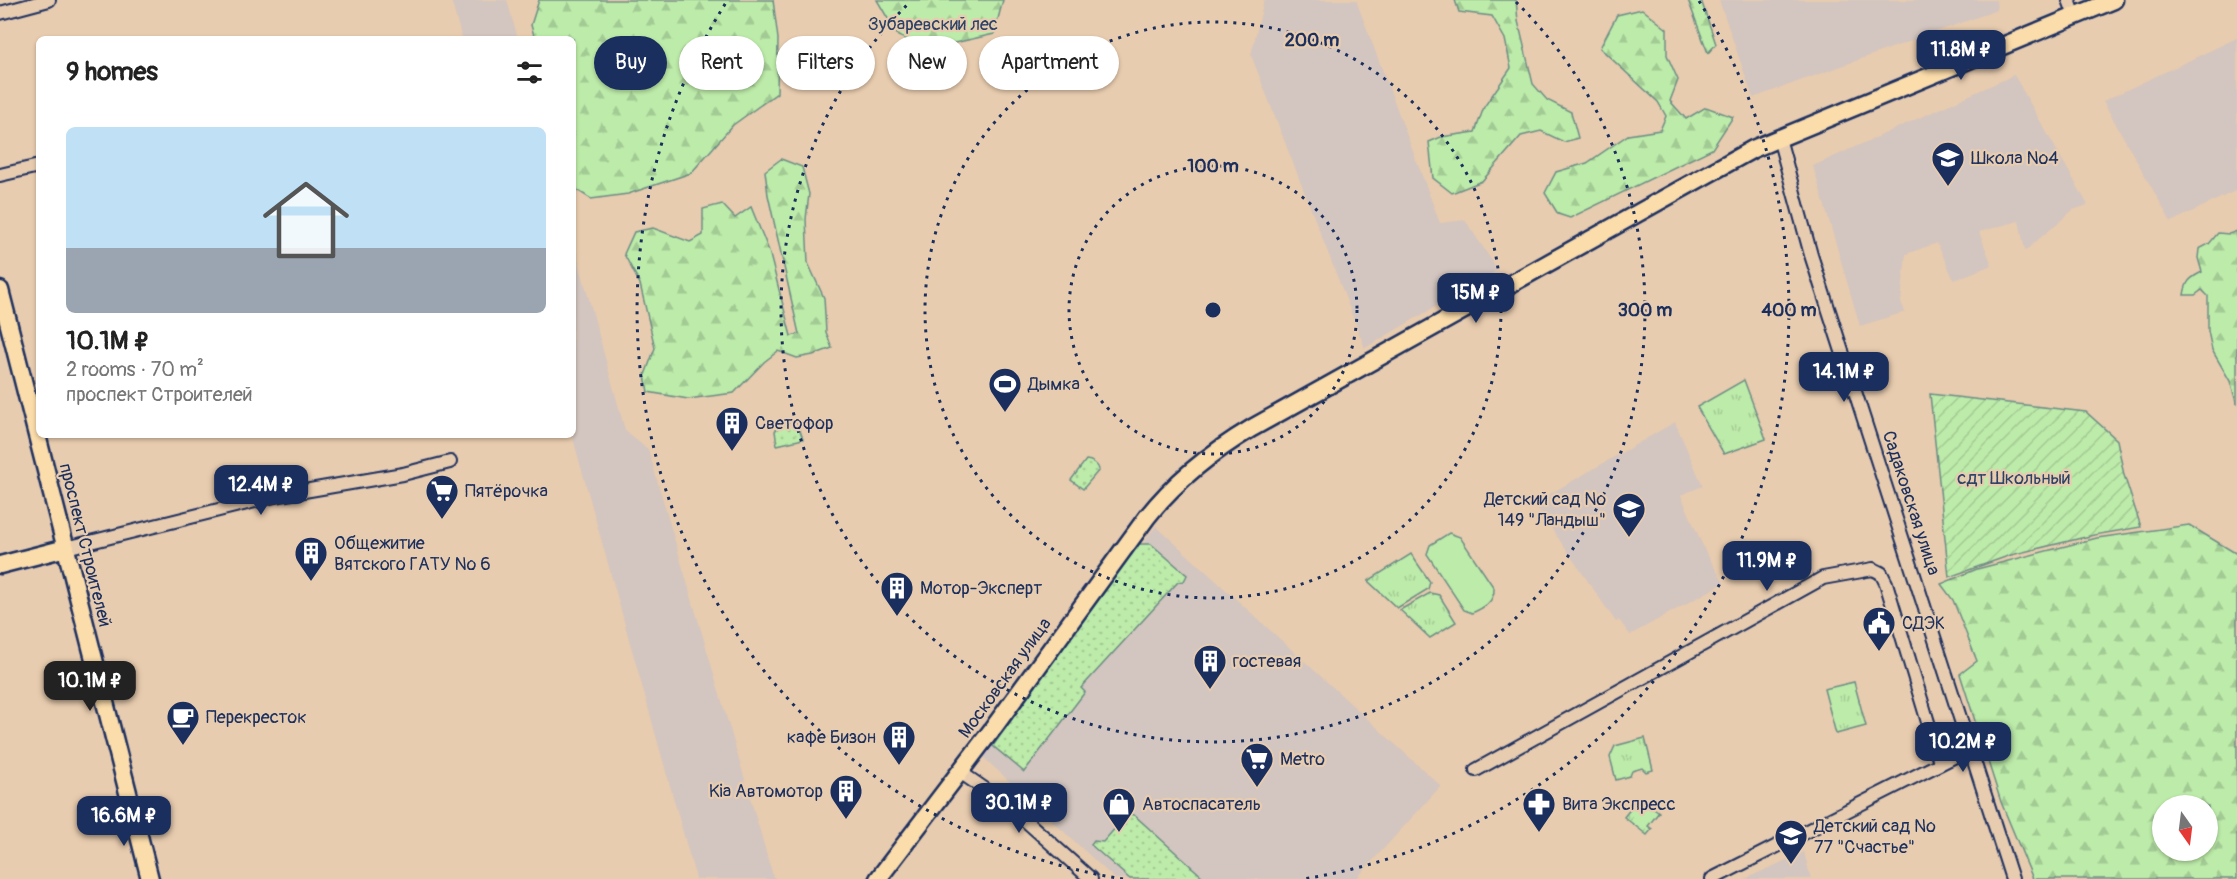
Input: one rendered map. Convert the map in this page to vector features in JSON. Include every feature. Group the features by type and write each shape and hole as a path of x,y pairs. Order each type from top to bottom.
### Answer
{"main road":[{"path":"2075,16 2114,0"},
{"name":"Московская улица","path":"878,879 1162,498 1196,465 1252,428 1753,149 2075,16"},
{"name":"проспект Строителей","path":"0,290 36,431"},
{"name":"проспект Строителей","path":"38,438 150,879"},
{"path":"0,565 66,548"}],"street":[{"path":"0,13 49,0"},
{"path":"2069,0 2075,16"},
{"name":"Садаковская улица","path":"1779,138 1827,304 2012,879"},
{"path":"0,175 36,167"},
{"path":"66,548 275,496 403,474 450,462"},
{"path":"1476,770 1823,578 1873,569 1881,573 1886,583 1940,762"},
{"path":"1712,879 1971,748"},
{"path":"960,772 1008,805 1091,879"}],"shaded area":[{"path":"451,0 507,0 517,36 461,36"},
{"path":"1264,0 1356,0 1440,223 1465,220 1498,270 1365,348 1251,55"},
{"path":"1719,0 1996,0 1997,10 1753,98"},
{"path":"2237,38 2237,190 2171,222 2103,101"},
{"name":"Школа №4","path":"2014,75 2088,205 2073,210 2025,251 2019,221 1979,232 1992,265 1954,280 1937,243 1906,254 1901,302 1905,312 1860,326 1813,166"},
{"path":"576,252 625,430 648,449 774,879 696,879 573,438 576,438"},
{"name":"Детский сад № 149 \"Ландыш\"","path":"1675,422 1703,486 1681,495 1705,551 1724,583 1630,635 1619,620 1616,622 1534,503"},
{"path":"1156,526 1441,786 1356,879 1115,879 983,757"},
{"name":"Детский сад № 77 \"Счастье\"","path":"1804,852 1811,879 1745,879"}],"green space":[{"path":"539,0 773,0 778,36 777,93 733,125 691,173 628,194 591,199 577,190 576,187 576,36 534,36 531,25"},
{"name":"Зубаревский лес","path":"877,0 1003,0 994,34 967,40 967,36 898,36"},
{"path":"1455,0 1516,0 1518,21 1533,84 1547,100 1571,112 1578,138 1564,142 1541,131 1521,136 1482,181 1452,193 1433,178 1429,142 1441,137 1475,132 1484,107 1511,68 1505,39 1492,16 1459,12"},
{"path":"1688,0 1701,0 1716,44 1708,53"},
{"path":"1642,9 1667,29 1667,55 1678,80 1670,101 1686,119 1706,107 1733,117 1712,149 1570,218 1558,214 1545,193 1556,172 1587,163 1628,135 1660,130 1666,116 1658,102 1600,48 1617,15"},
{"path":"781,159 802,167 809,194 806,219 808,263 824,298 826,332 832,348 797,358 778,351 734,393 688,399 648,392 645,375 655,348 640,284 624,254 634,232 653,228 690,242 703,235 703,209 722,204 735,218 751,207 769,251 791,336 799,334 768,195 765,171"},
{"path":"2237,231 2237,405 2230,381 2212,350 2208,331 2208,296 2202,290 2195,295 2184,295 2189,280 2202,272 2198,258 2199,249 2209,244 2218,233 2229,234"},
{"path":"1744,380 1766,439 1724,454 1697,407"},
{"name":"сдт Школьный","path":"1930,394 2086,412 2117,440 2124,475 2141,527 2094,535 2011,555 1949,577"},
{"path":"790,423 798,425 803,439 777,445 775,431 780,425"},
{"path":"1086,460 1094,463 1099,470 1083,489 1071,480"},
{"path":"2189,525 2237,554 2237,879 2033,879 2001,802 1960,674 1977,661 1953,600 1941,584 1977,569 2097,538"},
{"path":"1449,533 1460,537 1494,588 1490,601 1472,613 1464,610 1427,554 1430,545"},
{"path":"1136,544 1151,544 1187,575 1184,581 1178,582 1081,688 1085,692 1024,772 993,746"},
{"path":"1411,554 1430,582 1428,589 1397,608 1368,581"},
{"path":"1430,593 1439,595 1456,622 1430,638 1400,610"},
{"path":"1854,682 1866,726 1836,734 1824,689"},
{"path":"1645,738 1653,770 1646,772 1642,768 1632,771 1630,776 1616,780 1610,757 1615,746"},
{"path":"1640,797 1659,812 1648,826 1652,829 1647,835 1624,817"},
{"path":"1121,813 1134,815 1205,879 1130,879 1091,845 1094,841 1103,842 1118,825 1116,817"}],"place":[{"name":"Школа №4","path":"1948,187"},
{"name":"Дымка","path":"1005,413"},
{"name":"Светофор","path":"732,452"},
{"name":"Пятёрочка","path":"442,520"},
{"name":"Детский сад № 149 \"Ландыш\"","path":"1629,538"},
{"name":"Общежитие Вятского ГАТУ № 6","path":"311,582"},
{"name":"Мотор-Эксперт","path":"897,617"},
{"name":"СДЭК","path":"1879,652"},
{"name":"гостевая","path":"1210,690"},
{"name":"Перекресток","path":"183,746"},
{"name":"кафе Бизон","path":"899,766"},
{"name":"Metro","path":"1257,788"},
{"name":"Kia Автомотор","path":"846,820"},
{"name":"Автоспасатель","path":"1119,833"},
{"name":"Вита Экспресс","path":"1539,833"},
{"name":"Детский сад № 77 \"Счастье\"","path":"1791,865"}]}
